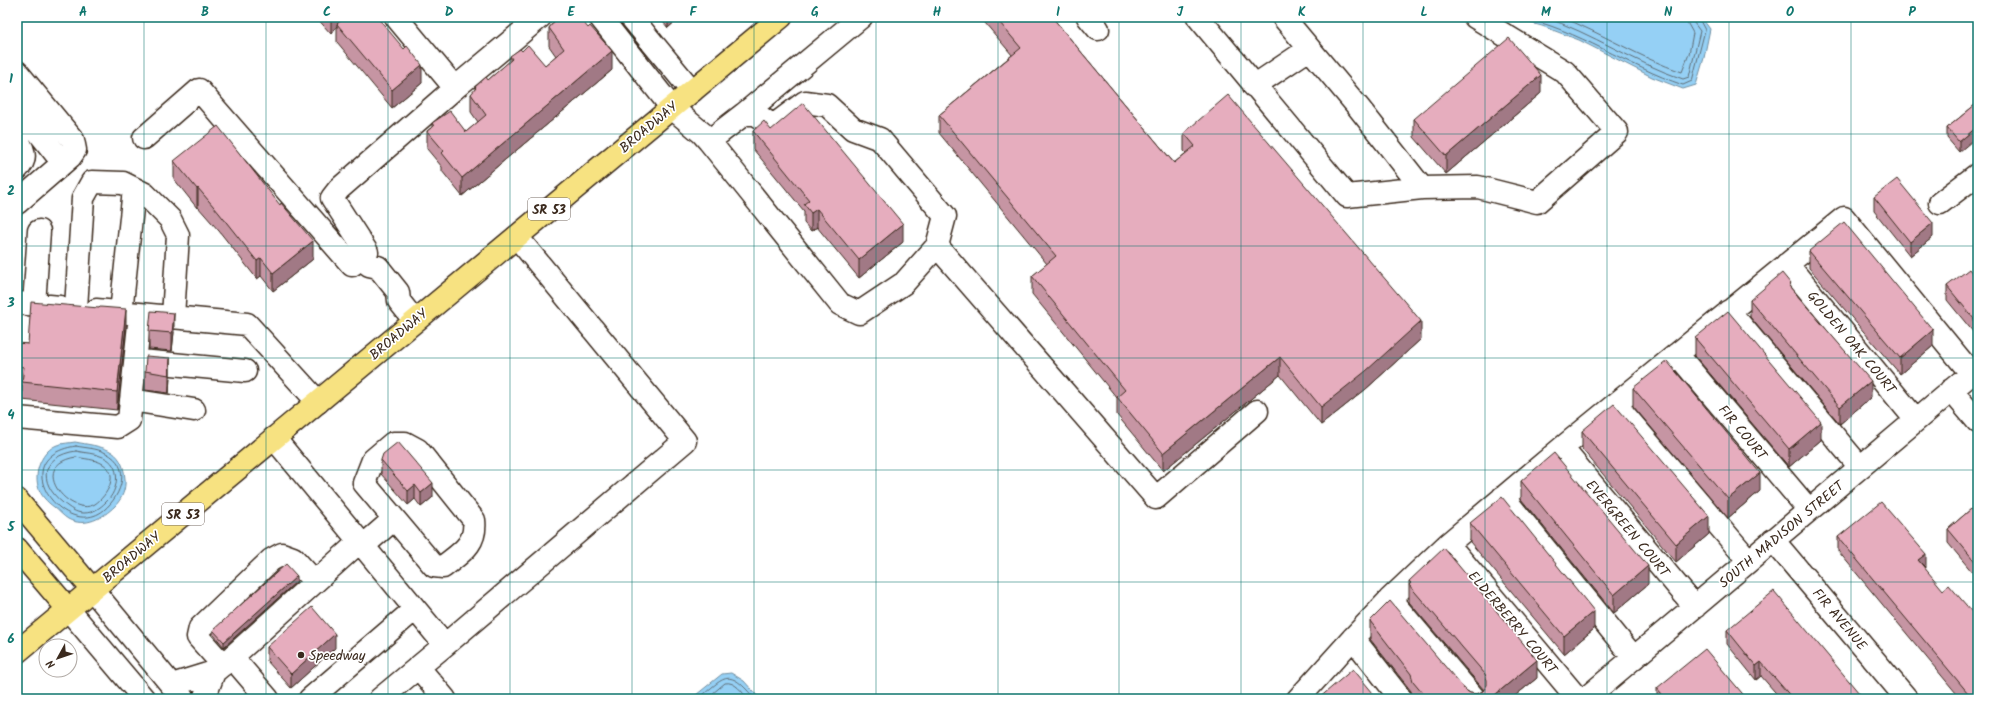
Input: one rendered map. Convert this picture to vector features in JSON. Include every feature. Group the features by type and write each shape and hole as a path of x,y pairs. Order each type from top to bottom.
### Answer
{"main road":[{"name":"BROADWAY","path":"17,652 318,402 414,320 517,237 781,17"},
{"path":"17,500 92,589"},
{"path":"17,549 68,609"}],"street":[{"path":"396,17 455,88"},
{"path":"600,17 672,108 702,133 709,141 840,304 859,314 904,283 937,246 945,216 880,139 853,129 827,106 820,104 805,102 773,126 756,114 744,114"},
{"path":"631,17 692,91"},
{"path":"709,141 744,114 861,17"},
{"path":"1198,17 1347,196 1422,188 1478,187 1537,202 1617,132 1565,72 1475,17"},
{"path":"1283,17 1359,108 1422,188"},
{"path":"365,261 367,252 332,198 339,189 455,88 526,21"},
{"path":"1254,86 1309,49"},
{"path":"17,72 73,140 75,150 63,163 17,203"},
{"path":"144,138 199,90 352,265 365,261 378,267 398,292 399,301 414,320"},
{"path":"17,105 63,163"},
{"path":"17,169 24,158 19,144"},
{"path":"1940,203 1978,174"},
{"path":"76,308 83,198 92,182 123,183 145,194 170,218 178,235 173,317"},
{"path":"17,418 118,427 129,420 136,360 131,314 134,189"},
{"path":"1298,699 1390,599 1448,544 1562,448 1844,218 1975,371"},
{"path":"40,231 21,305 76,308 247,324 318,402"},
{"path":"380,699 685,441 517,237"},
{"path":"937,246 1156,498 1257,411"},
{"name":"GOLDEN OAK COURT","path":"1787,264 1916,420"},
{"path":"1729,311 1860,467"},
{"name":"FIR COURT","path":"1677,354 1808,510"},
{"path":"136,360 245,371"},
{"name":"SOUTH MADISON STREET","path":"1590,697 1808,510 1975,371"},
{"path":"1951,390 1978,422"},
{"path":"131,400 194,410"},
{"path":"1616,405 1749,561"},
{"path":"274,438 445,645"},
{"path":"394,443 405,443 418,450 474,520 476,531 471,543 443,567 434,566 394,519 364,483 373,460 394,443"},
{"name":"EVERGREEN COURT","path":"1562,448 1695,607"},
{"path":"1503,497 1634,658"},
{"path":"92,589 177,692 223,665 315,582 394,519"},
{"name":"FIR AVENUE","path":"1773,540 1907,699"},
{"name":"ELDERBERRY COURT","path":"1448,544 1590,697"},
{"path":"268,699 223,665 198,637 200,628 271,560 282,554 293,558 315,582"},
{"path":"1390,599 1475,699"},
{"path":"68,609 144,699"},
{"path":"310,699 415,609"},
{"path":"1353,638 1401,699"},
{"path":"204,699 223,665"},
{"path":"418,667 445,699"}],"water":[{"path":"1509,17 1701,17 1710,29 1704,58 1696,85 1683,89 1652,77 1579,40 1542,26"},
{"path":"75,442 94,445 109,450 120,460 125,479 122,497 117,503 99,518 87,522 74,522 64,516 44,498 40,492 37,480 40,462 47,452 57,445"},
{"path":"731,673 744,681 760,699 691,699 722,674"}],"building":[{"path":"345,17 382,17 379,19 404,49 407,46 422,65 392,90 337,24"},
{"path":"557,17 579,17 588,28 590,26 612,51 462,178 442,153 444,151 427,131 434,126 432,123 450,111 466,132 486,115 471,94 476,88 475,87 486,77 488,80 512,59 510,56 520,49 522,51 528,45 545,65 564,49 549,28 554,22 553,20"},
{"path":"995,17 1052,17 1174,163 1195,146 1184,133 1228,95 1421,321 1366,371 1321,407 1280,357 1163,453 1117,397 1125,390 1032,276 1056,256 939,115 1021,48"},
{"path":"1509,38 1541,75 1446,156 1414,119"},
{"path":"803,103 903,224 859,260 817,209 811,213 804,204 809,200 753,131 764,121 771,130"},
{"path":"1976,104 1978,106 1978,126 1959,142 1947,128"},
{"path":"218,126 280,205 281,203 313,241 273,273 261,258 257,261 219,213 174,161"},
{"path":"1897,179 1933,223 1910,242 1874,197"},
{"path":"1844,222 1933,330 1900,358 1809,251"},
{"path":"1969,269 1978,280 1978,316 1974,319 1947,286"},
{"path":"1782,273 1791,284 1789,286 1871,381 1840,407 1750,300"},
{"path":"31,302 126,309 117,392 22,382 24,367 17,366 17,343 28,344"},
{"path":"151,311 174,313 172,333 149,331"},
{"path":"1728,311 1821,422 1789,449 1695,338"},
{"path":"146,356 170,358 169,375 145,371"},
{"path":"1667,361 1760,473 1728,499 1633,388"},
{"path":"1614,404 1709,516 1676,544 1582,431"},
{"path":"398,442 433,483 421,493 415,485 408,491 381,460 383,454"},
{"path":"1554,453 1648,566 1614,595 1521,481"},
{"path":"1502,497 1594,611 1564,636 1470,523"},
{"path":"1881,502 1926,554 1918,560 1943,590 1949,585 1978,619 1978,699 1973,699 1838,537"},
{"path":"1978,503 1978,565 1948,529"},
{"path":"1444,548 1537,660 1490,699 1428,699 1413,681 1411,674 1370,621 1390,601 1465,690 1470,693 1477,694 1483,691 1487,685 1485,674 1409,585 1411,583 1409,581"},
{"path":"286,564 297,576 224,642 213,630"},
{"path":"1774,591 1864,699 1793,699 1761,662 1756,666 1727,630"},
{"name":"Speedway","path":"312,607 335,634 291,674 267,647"},
{"path":"1705,649 1747,699 1666,699 1657,688"},
{"path":"1353,669 1378,699 1318,699"}],"place":[{"name":"Speedway","path":"301,655"}]}
